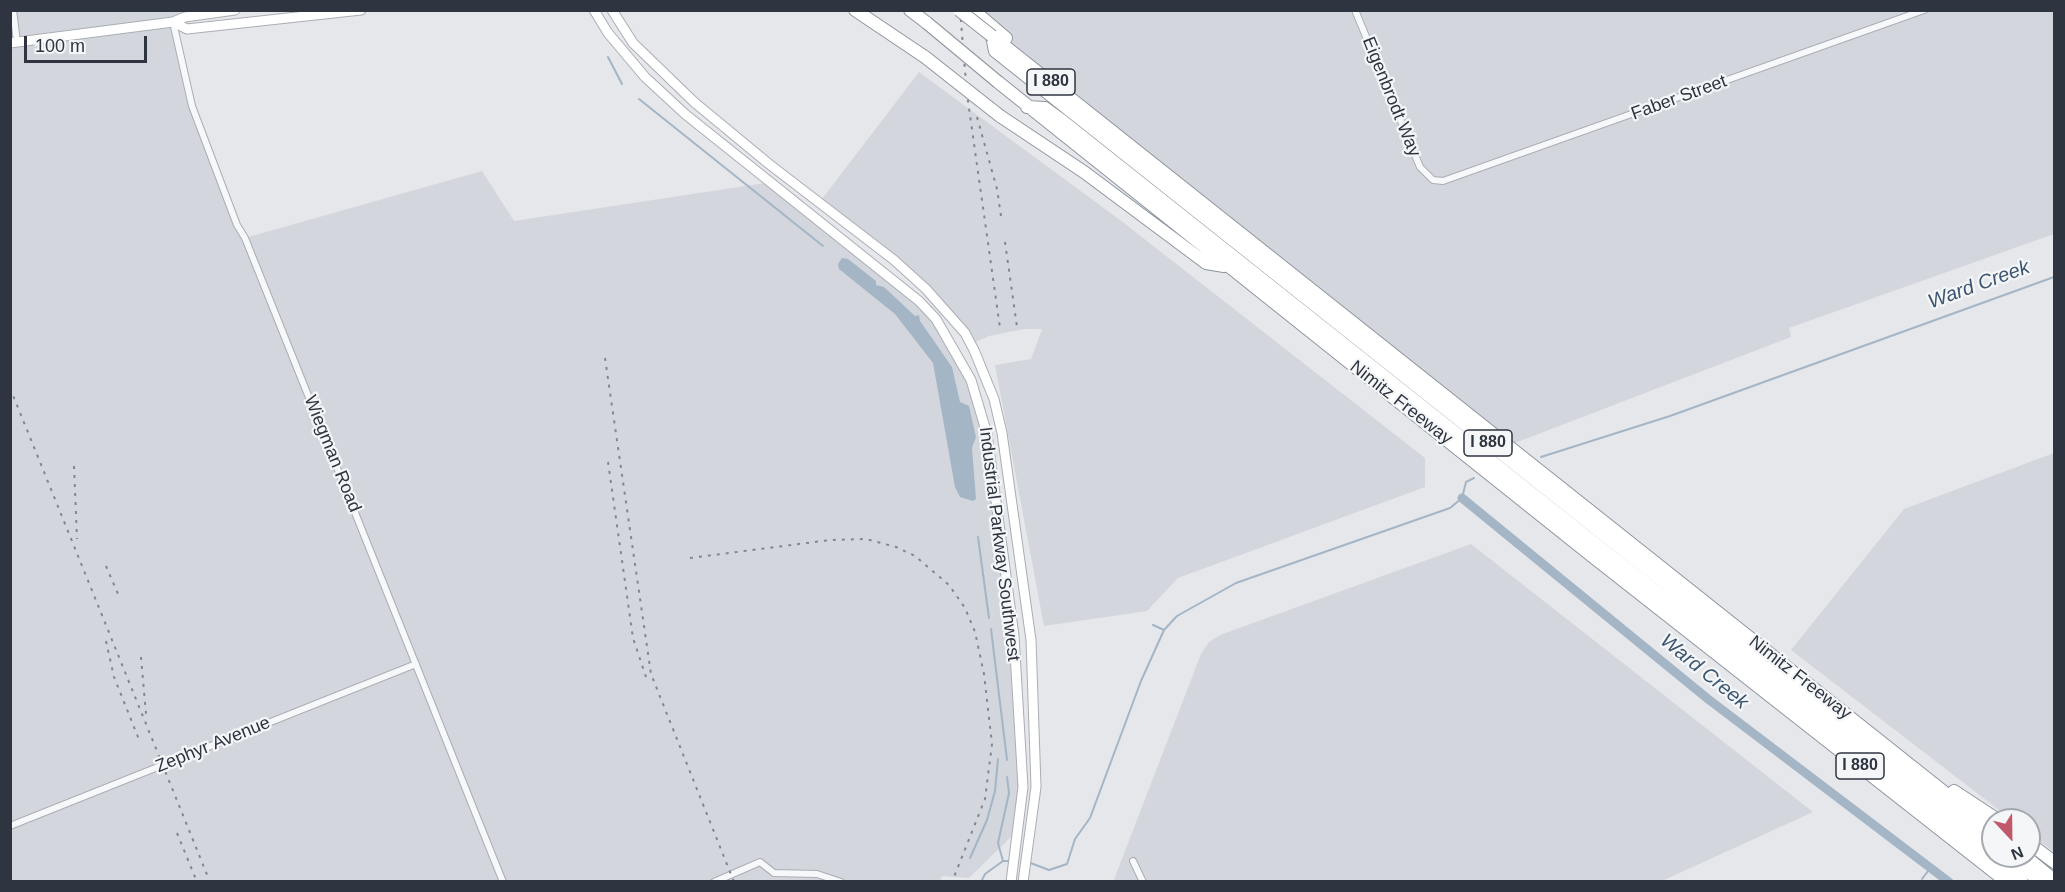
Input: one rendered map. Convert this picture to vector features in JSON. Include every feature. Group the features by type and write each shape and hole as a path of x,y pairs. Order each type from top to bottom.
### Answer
{"highway":[{"path":"855,10 925,57"},
{"path":"868,10 1000,116 1101,184 1206,263 1228,267"},
{"name":"Nimitz Freeway","path":"910,10 1027,107 1228,267 2007,882"},
{"name":"Nimitz Freeway","path":"959,10 1981,821"},
{"path":"973,10 1005,36 1011,50"},
{"name":"I 880","path":"992,36 995,51 1981,834"},
{"name":"I 880","path":"1027,107 1045,108 1060,119 2022,882"},
{"path":"1905,761 1981,809"},
{"path":"2041,852 2055,862"},
{"path":"2024,868 2041,882"},
{"path":"2040,868 2055,880"}],"main road":[{"path":"14,42 173,22 185,17 236,10"},
{"path":"173,22 187,29 361,10"},
{"name":"Industrial Parkway Southwest","path":"594,10 608,33 645,77 686,114 919,301 936,319 971,380 987,434 1014,636 1023,787 1020,828 1011,882"},
{"name":"Industrial Parkway Southwest","path":"612,10 633,43 658,70 769,164 894,260 938,301 965,333 980,362 994,399 1002,433 1031,640 1036,788 1023,882"},
{"path":"847,242 860,234"},
{"path":"1014,636 1031,640"}],"street":[{"path":"13,10 14,42"},
{"name":"Eigenbrodt Way","path":"1355,10 1420,167 1433,180"},
{"name":"Faber Street","path":"1433,180 1452,180 1924,10"},
{"name":"Wiegman Road","path":"173,22 192,106 237,225 245,238 503,882"},
{"name":"Zephyr Avenue","path":"10,826 416,664"},
{"path":"1132,861 1143,882"},
{"path":"714,882 760,862 774,873 817,874 842,882"}],"shaded area":[{"path":"10,11 235,11 173,22 186,87 245,238 482,171 514,221 772,182 919,301 963,364 987,434 1014,636 1020,828 969,878 942,876 940,881 11,881"},
{"path":"965,11 2054,11 2054,234 1789,328 1791,337 1507,446"},
{"path":"919,72 1120,220 1425,458 1425,487 1178,578 1147,611 1044,626 995,365 1031,359 1042,329 1024,329 989,336 971,344 944,307 819,203"},
{"path":"2054,453 2054,852 2041,842 2041,808 1996,808 1791,650 1904,509"},
{"path":"1471,544 1813,812 1662,881 1113,882 1201,654 1209,642 1220,635"}],"water":[{"path":"842,258 848,259 876,281 876,285 884,287 915,316 919,315 920,321 952,367 960,402 969,406 976,437 972,448 976,499 973,501 960,497 955,487 933,363 895,314 839,269 838,264"}],"waterway":[{"path":"608,57 622,84"},
{"path":"639,99 823,246"},
{"name":"Ward Creek","path":"1541,457 1670,416 2054,277"},
{"path":"1028,862 1049,870 1067,864 1075,839 1090,818 1141,681 1164,630 1177,616 1236,583 1450,508 1462,498 1466,482 1474,478"},
{"name":"Ward Creek","path":"1462,498 1708,699 1949,882"},
{"path":"978,537 989,618"},
{"path":"1153,625 1164,630"},
{"path":"991,629 1007,760"},
{"path":"970,858 987,820 995,791 998,759"},
{"path":"1003,861 998,843 1009,793 1007,777"},
{"path":"981,882 985,874 1003,861 1010,861"},
{"path":"1922,879 1931,867"}],"railway":[{"path":"960,10 967,94 1000,328"},
{"path":"977,117 997,189 1001,216"},
{"path":"1005,242 1017,327"},
{"path":"605,358 651,674 734,882"},
{"path":"10,388 210,882"},
{"path":"608,462 633,638 646,677"},
{"path":"74,466 77,539"},
{"path":"690,558 830,540 866,539 896,547 915,556 949,585 965,608 975,632 984,674 992,744 985,799 952,882"},
{"path":"106,566 118,594"},
{"path":"106,641 114,677 140,742"},
{"path":"141,657 146,714"},
{"path":"177,833 197,882"}]}
